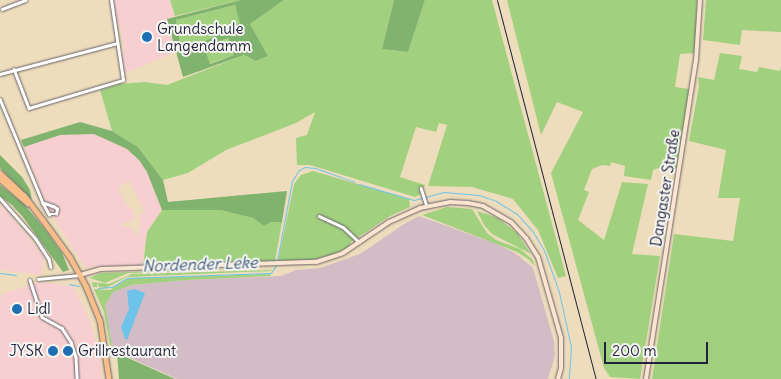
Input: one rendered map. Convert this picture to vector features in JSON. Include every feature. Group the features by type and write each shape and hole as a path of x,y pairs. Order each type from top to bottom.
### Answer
{"main road":[{"path":"0,172 24,195 54,234 80,275 98,313 109,379"},
{"path":"0,180 33,207"}],"street":[{"path":"2,9 25,0"},
{"path":"14,69 29,108 123,80 111,0"},
{"name":"Dangaster Straße","path":"646,379 692,88 700,0"},
{"path":"0,74 116,43"},
{"path":"0,99 43,203 49,214 56,214 57,209 43,203"},
{"path":"421,188 427,206"},
{"path":"0,198 36,239 49,259 51,267"},
{"path":"38,279 80,275 101,269 281,265 324,260 344,253 398,217 427,206 450,202 483,206 511,222 526,238 538,257 559,327 562,346 558,379"},
{"path":"319,216 343,227 360,243"},
{"path":"30,280 40,314 46,321 62,328 70,342 76,356 78,379"}],"shaded area":[{"name":"Grundschule Langendamm","path":"114,0 170,0 175,16 167,19 175,52 125,73 122,60 124,46 120,27 114,14"},
{"path":"94,134 127,149 139,160 147,172 162,210 147,232 142,266 85,267 48,209 24,147 60,135","holes":["130,181 144,212 140,215 140,228 135,235 133,228 120,225 135,219 133,210 125,203 118,187"]},
{"path":"0,203 44,256 41,275 0,270"},
{"path":"419,216 497,244 515,253 533,268 554,341 555,356 548,379 177,379 126,356 112,345 105,305 113,292 131,285 187,280 281,276 296,270 320,268 360,254"},
{"path":"40,282 73,286 90,321 100,355 102,379 0,379 0,297 5,293"}],"green space":[{"path":"170,0 241,0 175,16"},
{"path":"241,0 284,0 250,24 268,56 256,61 244,55 183,77 167,19","holes":["235,5 240,23 182,53 176,20","228,38 234,55 210,64 204,47"]},
{"path":"284,0 394,0 382,49 408,52 425,0 492,0 566,276 558,278 538,230 513,199 472,187 428,186 447,125 439,123 436,132 416,127 400,177 425,185 421,194 415,197 310,165 297,165 296,138 307,135 315,112 296,123 226,150 188,173 163,180 138,147 112,131 100,90 120,84 145,82 167,85 244,55 256,61 268,56 250,24"},
{"path":"394,0 425,0 408,52 382,49"},
{"path":"507,0 697,0 695,53 680,54 675,87 689,89 678,170 662,167 653,170 651,180 624,176 625,166 611,162 610,166 602,165 592,169 584,190 589,192 578,220 604,240 622,182 648,184 632,254 660,256 640,379 610,377 604,368 551,173 583,112 557,102 541,135"},
{"path":"706,0 781,0 781,32 742,30 740,45 703,40"},
{"path":"235,5 241,23 182,54 176,20"},
{"path":"228,38 234,55 209,63 203,46"},
{"path":"720,53 742,56 739,69 757,72 759,67 780,71 781,66 781,379 652,379 674,234 733,241 740,198 718,198 726,150 689,141 699,86 698,77 714,80"},
{"path":"80,122 112,131 138,147 163,180 168,202 287,191 282,222 271,222 264,226 253,218 220,210 162,210 147,172 139,160 127,149 94,134 60,135 24,147 21,140"},
{"path":"0,155 22,177 30,190 32,200 0,168"},
{"path":"313,171 409,199 410,207 390,216 351,242 348,247 335,254 308,261 278,261 294,184 301,175"},
{"path":"0,185 24,204 44,228 62,253 69,270 63,272 23,217 0,196"},
{"path":"447,207 472,209 487,233 496,240 520,249 532,259 535,266 517,252 422,215"},
{"path":"162,210 220,210 253,218 264,226 271,222 282,222 275,261 271,263 270,260 269,263 217,264 214,261 213,264 143,267 147,232"},
{"path":"477,211 498,218 517,233 531,254 492,234 484,225"},
{"path":"270,268 128,273 105,283 90,278 100,273"},
{"path":"274,270 127,277 106,288 99,287 97,283 97,287 93,287 92,282 109,284 132,274"},
{"path":"270,274 271,276 131,285 113,292 105,305 112,345 114,347 110,345 104,312 94,289 110,290 129,278"},
{"path":"117,353 175,379 119,379"}],"water":[{"path":"134,289 145,293 127,340 121,327 129,309 127,291"}],"waterway":[{"name":"Nordender Leke","path":"277,261 292,181 299,170 305,167 315,168 355,182"},
{"name":"Nordender Leke","path":"359,184 414,200 444,192 479,195 496,201 517,214 533,232 544,250 559,292 571,347 569,379"},
{"name":"Nordender Leke","path":"98,288 112,287 127,278 271,273 276,265"},
{"name":"Nordender Leke","path":"0,273 16,275"},
{"name":"Nordender Leke","path":"69,284 79,286"}],"railway":[{"path":"497,0 596,379"}],"place":[{"name":"Grundschule Langendamm","path":"147,37"},
{"name":"Lidl","path":"17,309"},
{"name":"JYSK","path":"53,351"},
{"name":"Grillrestaurant","path":"68,351"}]}
